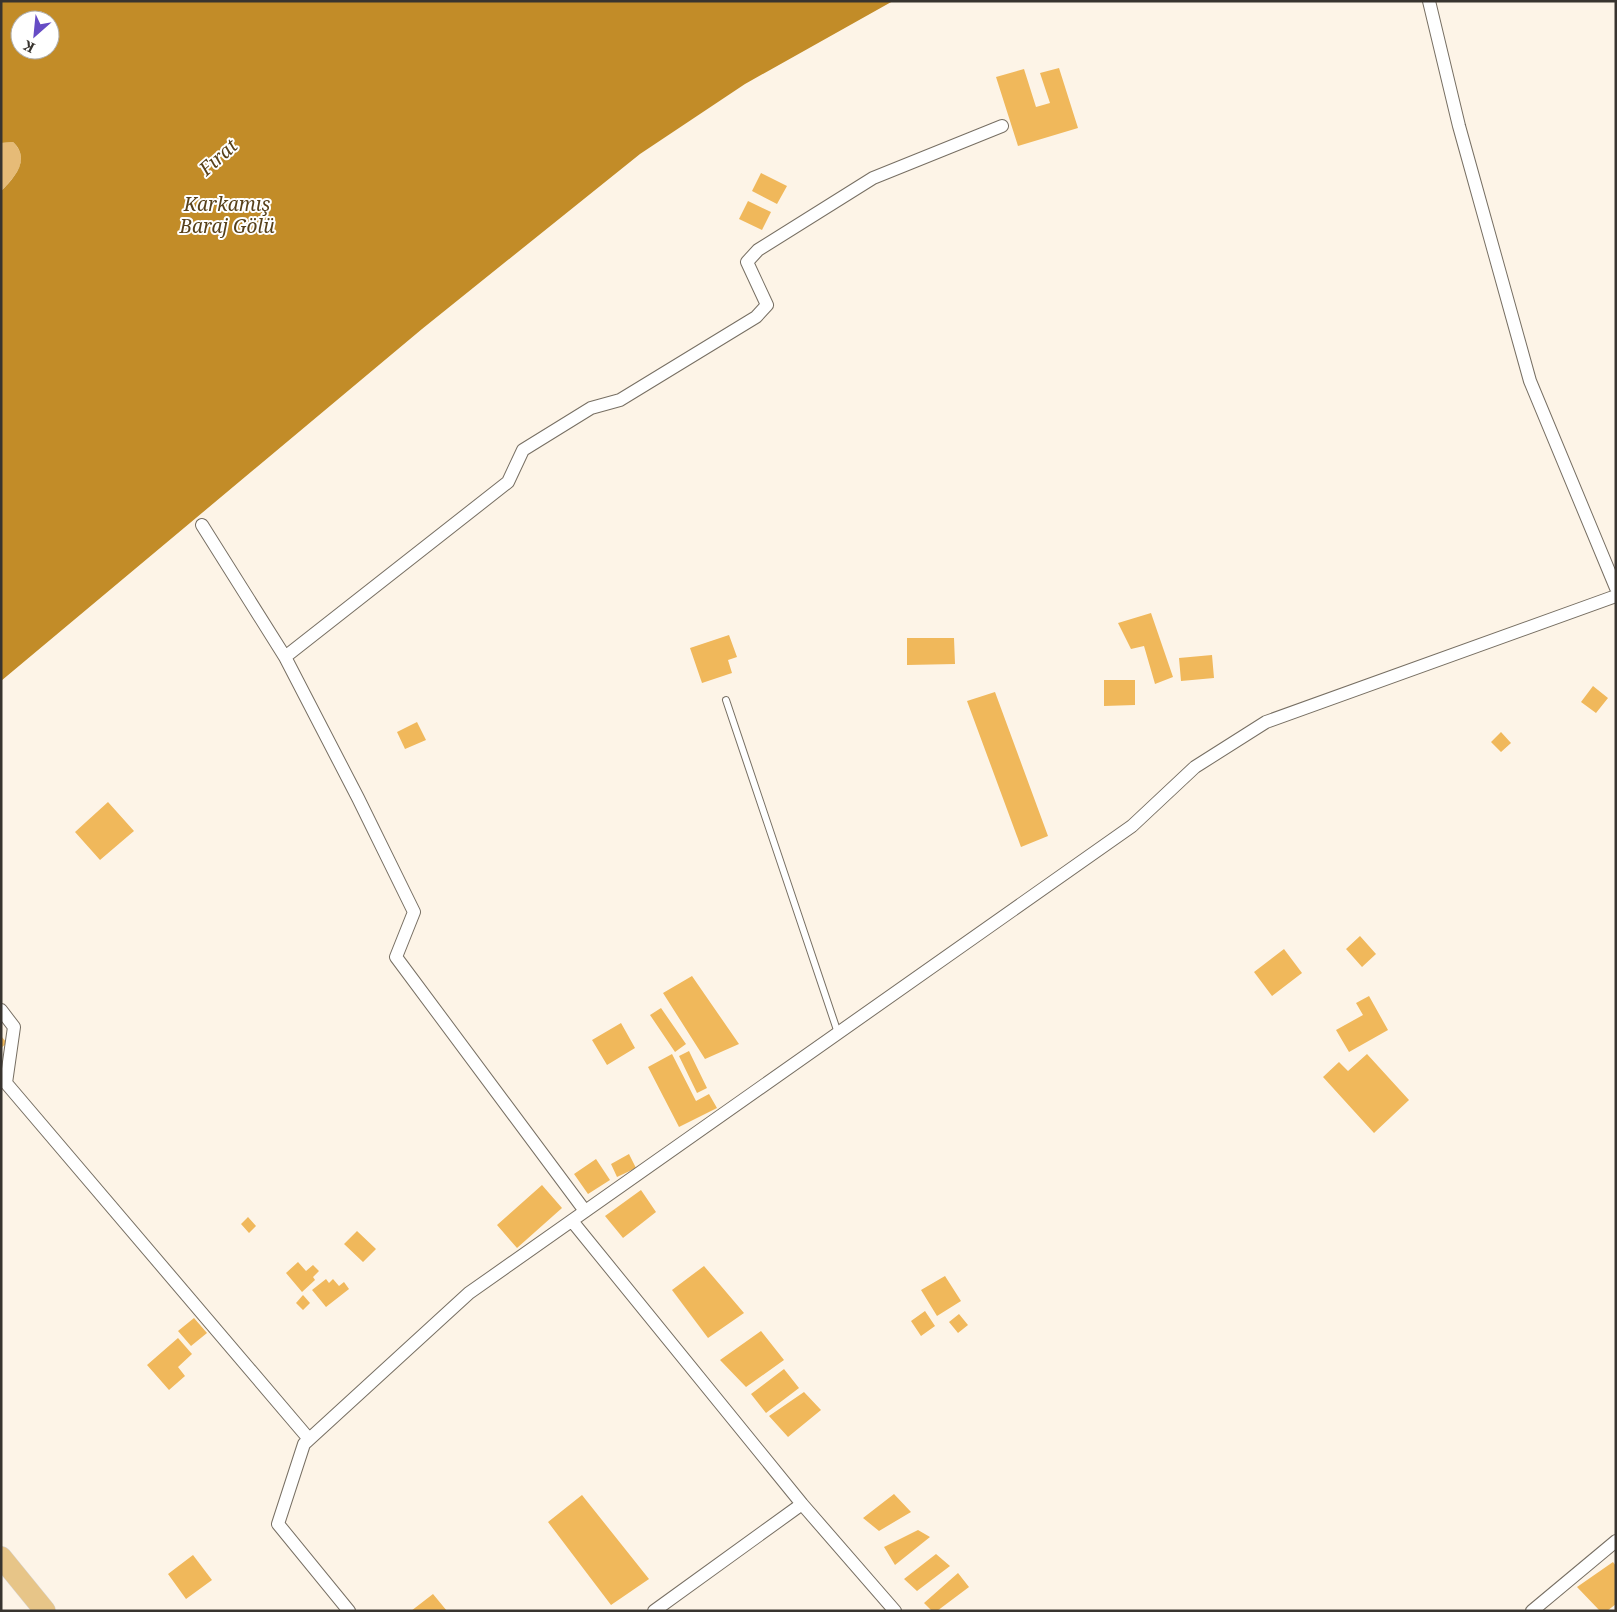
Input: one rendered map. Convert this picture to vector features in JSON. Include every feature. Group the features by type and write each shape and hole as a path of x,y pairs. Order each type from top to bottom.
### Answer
{"main road":[{"path":"1,1557 45,1611"}],"street":[{"path":"1428,1 1459,126 1530,381 1616,588"},
{"path":"285,657 508,482 523,450 591,408 620,400 756,317 767,305 747,262 758,250 873,178 1002,126"},
{"path":"202,525 285,657 414,912 396,957 585,1212"},
{"path":"349,1611 278,1524 304,1444 469,1293 1132,826 1195,767 1266,722 1616,596"},
{"path":"1,1010 14,1027 6,1083 309,1438"},
{"path":"572,1221 802,1504 894,1611"},
{"path":"654,1611 802,1504"},
{"path":"1532,1611 1616,1541"}],"lane":[{"path":"726,700 838,1033"}],"shaded area":[{"path":"13,142 21,155 21,161 16,174 1,191 1,143"}],"water":[{"name":"Karkamış Baraj Gölü","path":"1,1 893,1 745,84 640,154 422,329 1,681 1,191 16,174 21,161 21,155 13,142 1,143"}],"building":[{"path":"1059,68 1078,128 1018,146 996,77 1024,69 1036,107 1050,103 1040,73"},
{"path":"761,173 787,186 777,204 752,191"},
{"path":"748,201 771,212 762,230 739,219"},
{"path":"1151,613 1173,677 1155,684 1144,646 1131,649 1118,623"},
{"path":"729,635 737,657 728,660 732,673 702,683 690,648"},
{"path":"907,638 954,638 955,664 907,665"},
{"path":"1212,655 1214,678 1181,681 1179,658"},
{"path":"1104,680 1135,680 1135,705 1104,706"},
{"path":"1593,686 1608,698 1596,713 1581,702"},
{"path":"995,692 1048,836 1021,847 967,701"},
{"path":"417,722 426,740 405,749 397,732"},
{"path":"1501,732 1511,743 1501,752 1491,742"},
{"path":"108,802 134,831 100,860 75,832"},
{"path":"1360,936 1376,954 1362,967 1346,949"},
{"path":"1284,949 1302,973 1272,996 1254,972"},
{"path":"692,976 739,1044 705,1059 663,993"},
{"path":"1369,996 1388,1030 1349,1052 1336,1030 1363,1015 1356,1003"},
{"path":"661,1008 686,1044 675,1052 650,1015"},
{"path":"621,1023 635,1048 607,1065 592,1040"},
{"path":"1,1036 7,1043 1,1048"},
{"path":"689,1051 707,1088 697,1093 679,1056"},
{"path":"672,1054 696,1101 709,1094 717,1108 679,1127 648,1067"},
{"path":"1367,1054 1409,1100 1374,1133 1323,1077 1339,1062 1348,1071"},
{"path":"629,1154 636,1168 617,1177 611,1164"},
{"path":"596,1159 610,1180 588,1194 574,1174"},
{"path":"542,1185 562,1208 517,1248 497,1225"},
{"path":"641,1190 656,1212 623,1238 605,1216"},
{"path":"248,1217 256,1226 249,1233 241,1224"},
{"path":"357,1231 376,1249 363,1262 344,1244"},
{"path":"298,1262 306,1271 313,1265 319,1271 313,1277 315,1280 302,1292 286,1273"},
{"path":"704,1266 744,1313 708,1338 672,1290"},
{"path":"945,1276 961,1301 937,1316 921,1290"},
{"path":"326,1279 329,1283 333,1279 339,1286 344,1282 349,1289 326,1307 312,1290"},
{"path":"303,1295 310,1303 303,1310 296,1303"},
{"path":"925,1311 935,1326 921,1336 911,1321"},
{"path":"959,1314 968,1325 958,1333 949,1322"},
{"path":"194,1318 207,1333 191,1346 178,1331"},
{"path":"761,1331 784,1360 746,1387 720,1360"},
{"path":"178,1338 192,1354 178,1367 185,1376 169,1390 147,1365"},
{"path":"784,1369 799,1388 766,1413 751,1394"},
{"path":"804,1392 821,1410 788,1437 769,1416"},
{"path":"894,1494 911,1512 879,1531 863,1518"},
{"path":"582,1495 649,1579 611,1605 548,1522"},
{"path":"918,1530 930,1537 895,1565 884,1547"},
{"path":"936,1554 950,1566 917,1591 904,1579"},
{"path":"193,1555 212,1580 186,1599 168,1574"},
{"path":"1613,1562 1616,1566 1616,1604 1607,1611 1600,1611 1577,1587"},
{"path":"958,1573 969,1587 937,1611 932,1611 924,1603"},
{"path":"433,1594 447,1611 411,1611"}],"water label":[{"name":"Fırat","path":"218,157"}]}
